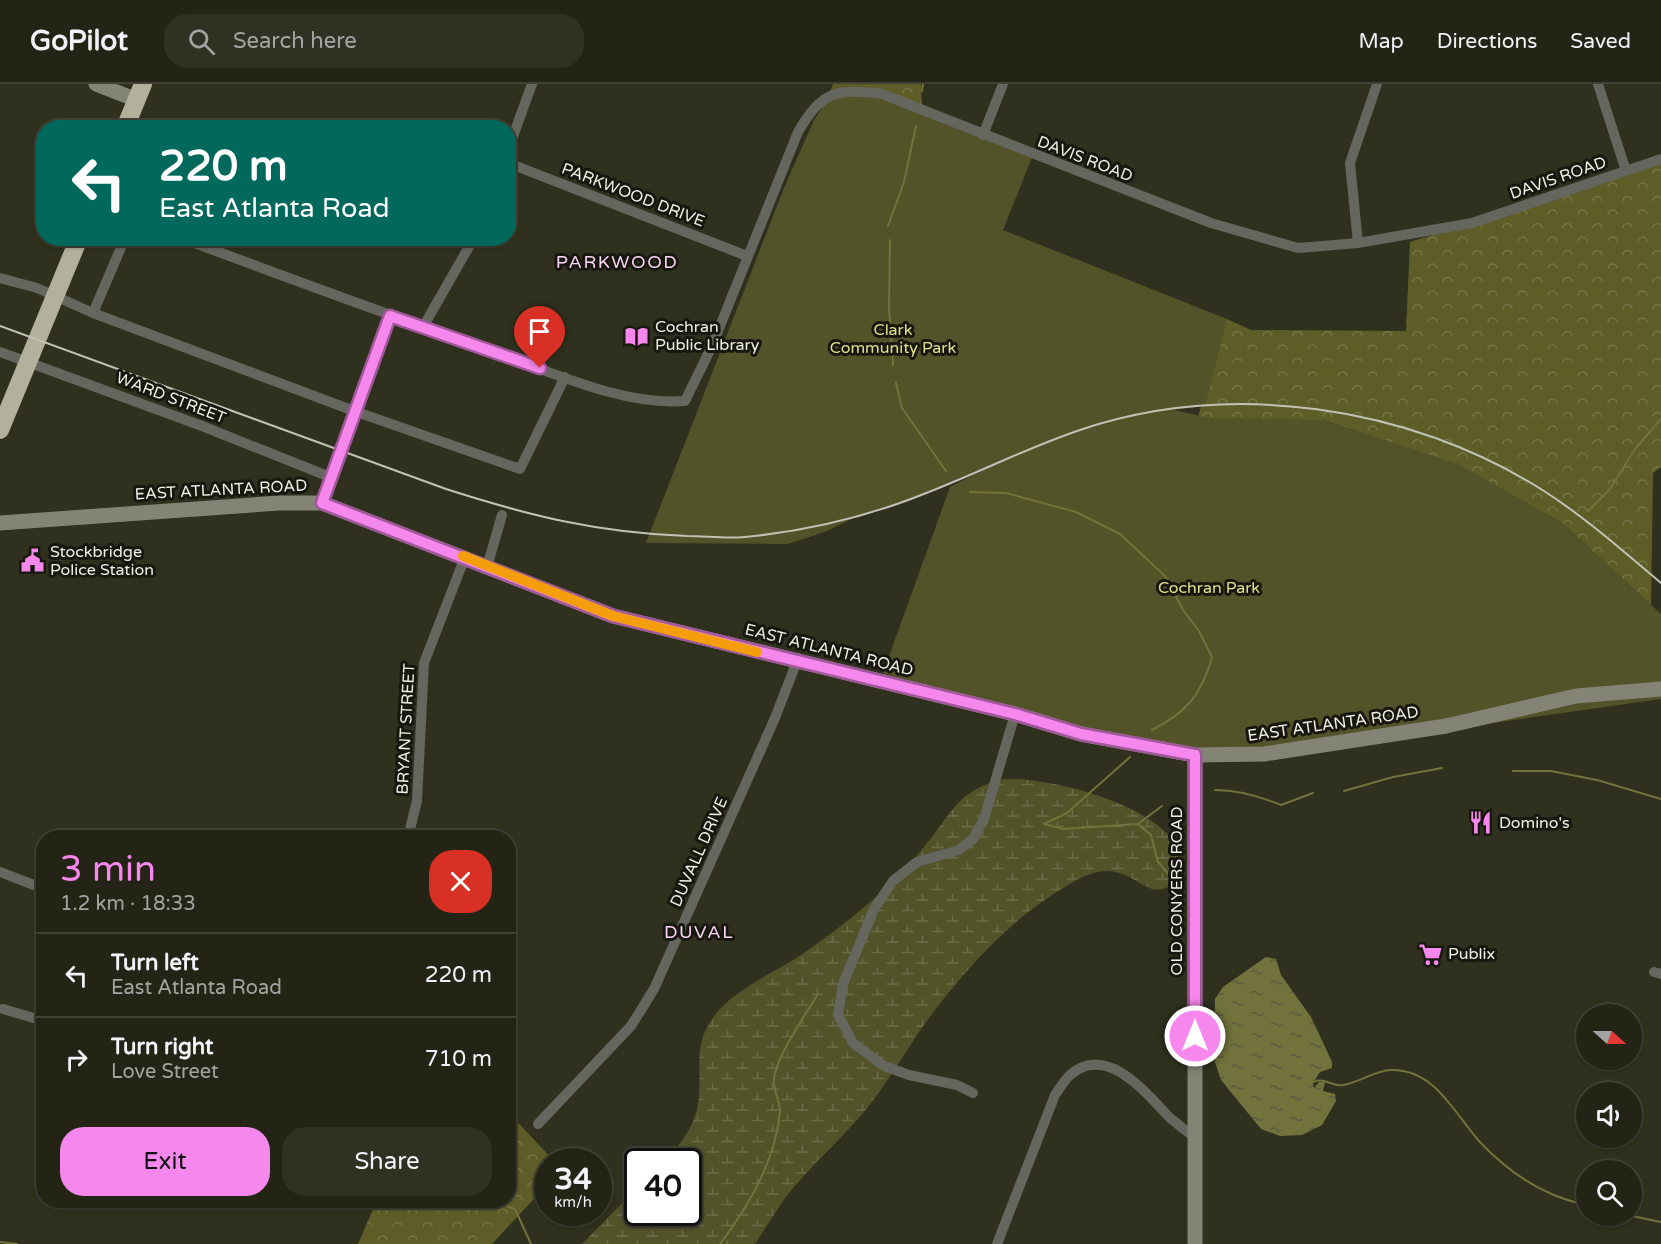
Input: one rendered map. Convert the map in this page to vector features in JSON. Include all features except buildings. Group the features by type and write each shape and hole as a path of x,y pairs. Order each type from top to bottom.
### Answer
{"highway":[{"path":"128,120 140,92"},
{"path":"0,430 76,246"}],"street":[{"path":"96,84 140,92"},
{"path":"516,128 532,84"},
{"path":"983,135 1003,84"},
{"path":"1358,243 1350,163 1377,84"},
{"path":"1598,84 1626,171"},
{"name":"DAVIS ROAD","path":"565,377 645,401 685,401 712,346 798,132 812,109 827,95 850,90 882,94 1210,223 1298,248 1358,243 1472,223 1661,159"},
{"name":"PARKWOOD DRIVE","path":"516,166 747,256"},
{"path":"93,313 122,246"},
{"path":"0,278 37,288 93,313 354,411 520,469 565,377 390,316 202,246"},
{"path":"423,327 469,246"},
{"path":"322,503 390,316"},
{"name":"WARD STREET","path":"0,352 202,426 330,477"},
{"name":"EAST ATLANTA ROAD","path":"0,523 279,503 322,503 613,616 1015,714 1081,734 1195,755 1264,754 1446,726 1576,696 1661,689"},
{"path":"487,567 502,515"},
{"name":"BRYANT STREET","path":"410,830 417,801 424,663 465,557"},
{"name":"DUVALL DRIVE","path":"538,1124 631,1026 654,989 775,718 797,661"},
{"path":"973,1093 957,1085 909,1075 884,1066 853,1043 838,1015 843,984 874,909 892,881 917,862 964,846 973,839 984,819 1015,714"},
{"name":"OLD CONYERS ROAD","path":"1195,755 1195,1244"},
{"path":"0,872 36,886"},
{"path":"3,1008 36,1018"},
{"path":"997,1244 1055,1095 1075,1072 1093,1065 1128,1075 1171,1118 1195,1137"}],"green space":[{"path":"833,84 921,84 922,107 827,100"},
{"path":"882,94 1035,150 1003,230 1227,319 1205,406 1174,410 1210,418 1324,420 1458,464 1562,523 1661,614 1661,699 1275,754 1105,740 883,673 950,487 1009,457 898,504 860,515 827,531 788,544 646,543 784,188 814,120 827,100"},
{"path":"1661,164 1661,467 1653,473 1651,605 1562,523 1458,465 1324,420 1197,420 1227,319 1251,330 1406,331 1410,242"},
{"path":"1004,779 1049,783 1105,798 1132,810 1155,823 1173,840 1183,860 1182,876 1171,885 1162,889 1154,889 1121,873 1097,872 1080,878 1063,888 1002,934 966,972 919,1032 868,1107 785,1198 755,1244 582,1244 600,1226 612,1226 612,1213 624,1201 624,1226 702,1226 702,1148 675,1148 688,1131 696,1114 701,1047 706,1029 712,1019 720,1008 742,990 804,953 883,891 915,858 954,807 970,793"},
{"path":"516,1120 542,1148 534,1148 534,1199 492,1244 358,1244 374,1208 516,1208"}],"water":[{"path":"1266,957 1276,959 1281,975 1311,1017 1332,1062 1332,1068 1320,1072 1313,1083 1314,1088 1319,1082 1325,1082 1323,1091 1335,1094 1336,1101 1322,1125 1302,1135 1280,1136 1261,1129 1221,1080 1214,1059 1215,999 1223,987"}],"waterway":[{"path":"922,91 923,84"},
{"path":"888,226 904,182 916,126"},
{"path":"890,240 889,308 893,365"},
{"path":"896,383 902,408 946,471"},
{"path":"1588,511 1610,489 1635,449 1661,419"},
{"path":"970,492 1006,493 1076,512 1120,534 1166,577 1212,657 1203,682 1191,701 1174,717 1152,730"},
{"path":"1044,824 1067,813 1130,757"},
{"path":"1344,791 1393,777 1442,768"},
{"path":"1513,771 1551,771 1597,780 1661,799"},
{"path":"1215,790 1249,794 1281,805 1313,793"},
{"path":"1138,824 1162,806"},
{"path":"1044,824 1063,829 1138,824 1151,835 1158,862 1171,877"},
{"path":"720,1244 751,1198 767,1165 780,1111 774,1084 776,1071 792,1036 818,994"},
{"path":"1313,1082 1322,1081 1343,1085 1391,1070 1420,1077 1442,1095 1479,1141 1502,1163 1528,1182 1556,1196 1576,1202"},
{"path":"512,1208 515,1209 531,1244"},
{"path":"1642,1218 1661,1222"},
{"path":"0,1242 17,1244"}],"railway":[{"path":"0,326 446,489 565,522 655,534 738,538 841,521 920,496 1077,431 1135,415 1195,406 1256,404 1317,409 1377,421 1435,438 1491,462 1560,501 1661,583"}],"slow traffic":[{"path":"463,556 545,591 613,616 757,652"}],"place":[{"name":"Cochran Public Library","path":"637,336"},
{"name":"Stockbridge Police Station","path":"32,561"},
{"name":"Domino's","path":"1481,823"},
{"name":"Publix","path":"1430,954"}],"district":[{"name":"PARKWOOD","path":"617,262"},
{"name":"DUVAL","path":"699,932"}],"route":[{"path":"540,368 390,316 322,503 613,616 1015,714 1081,734 1195,755 1195,1036"}],"park label":[{"name":"Clark Community Park","path":"893,339"},
{"name":"Cochran Park","path":"1209,588"}]}
